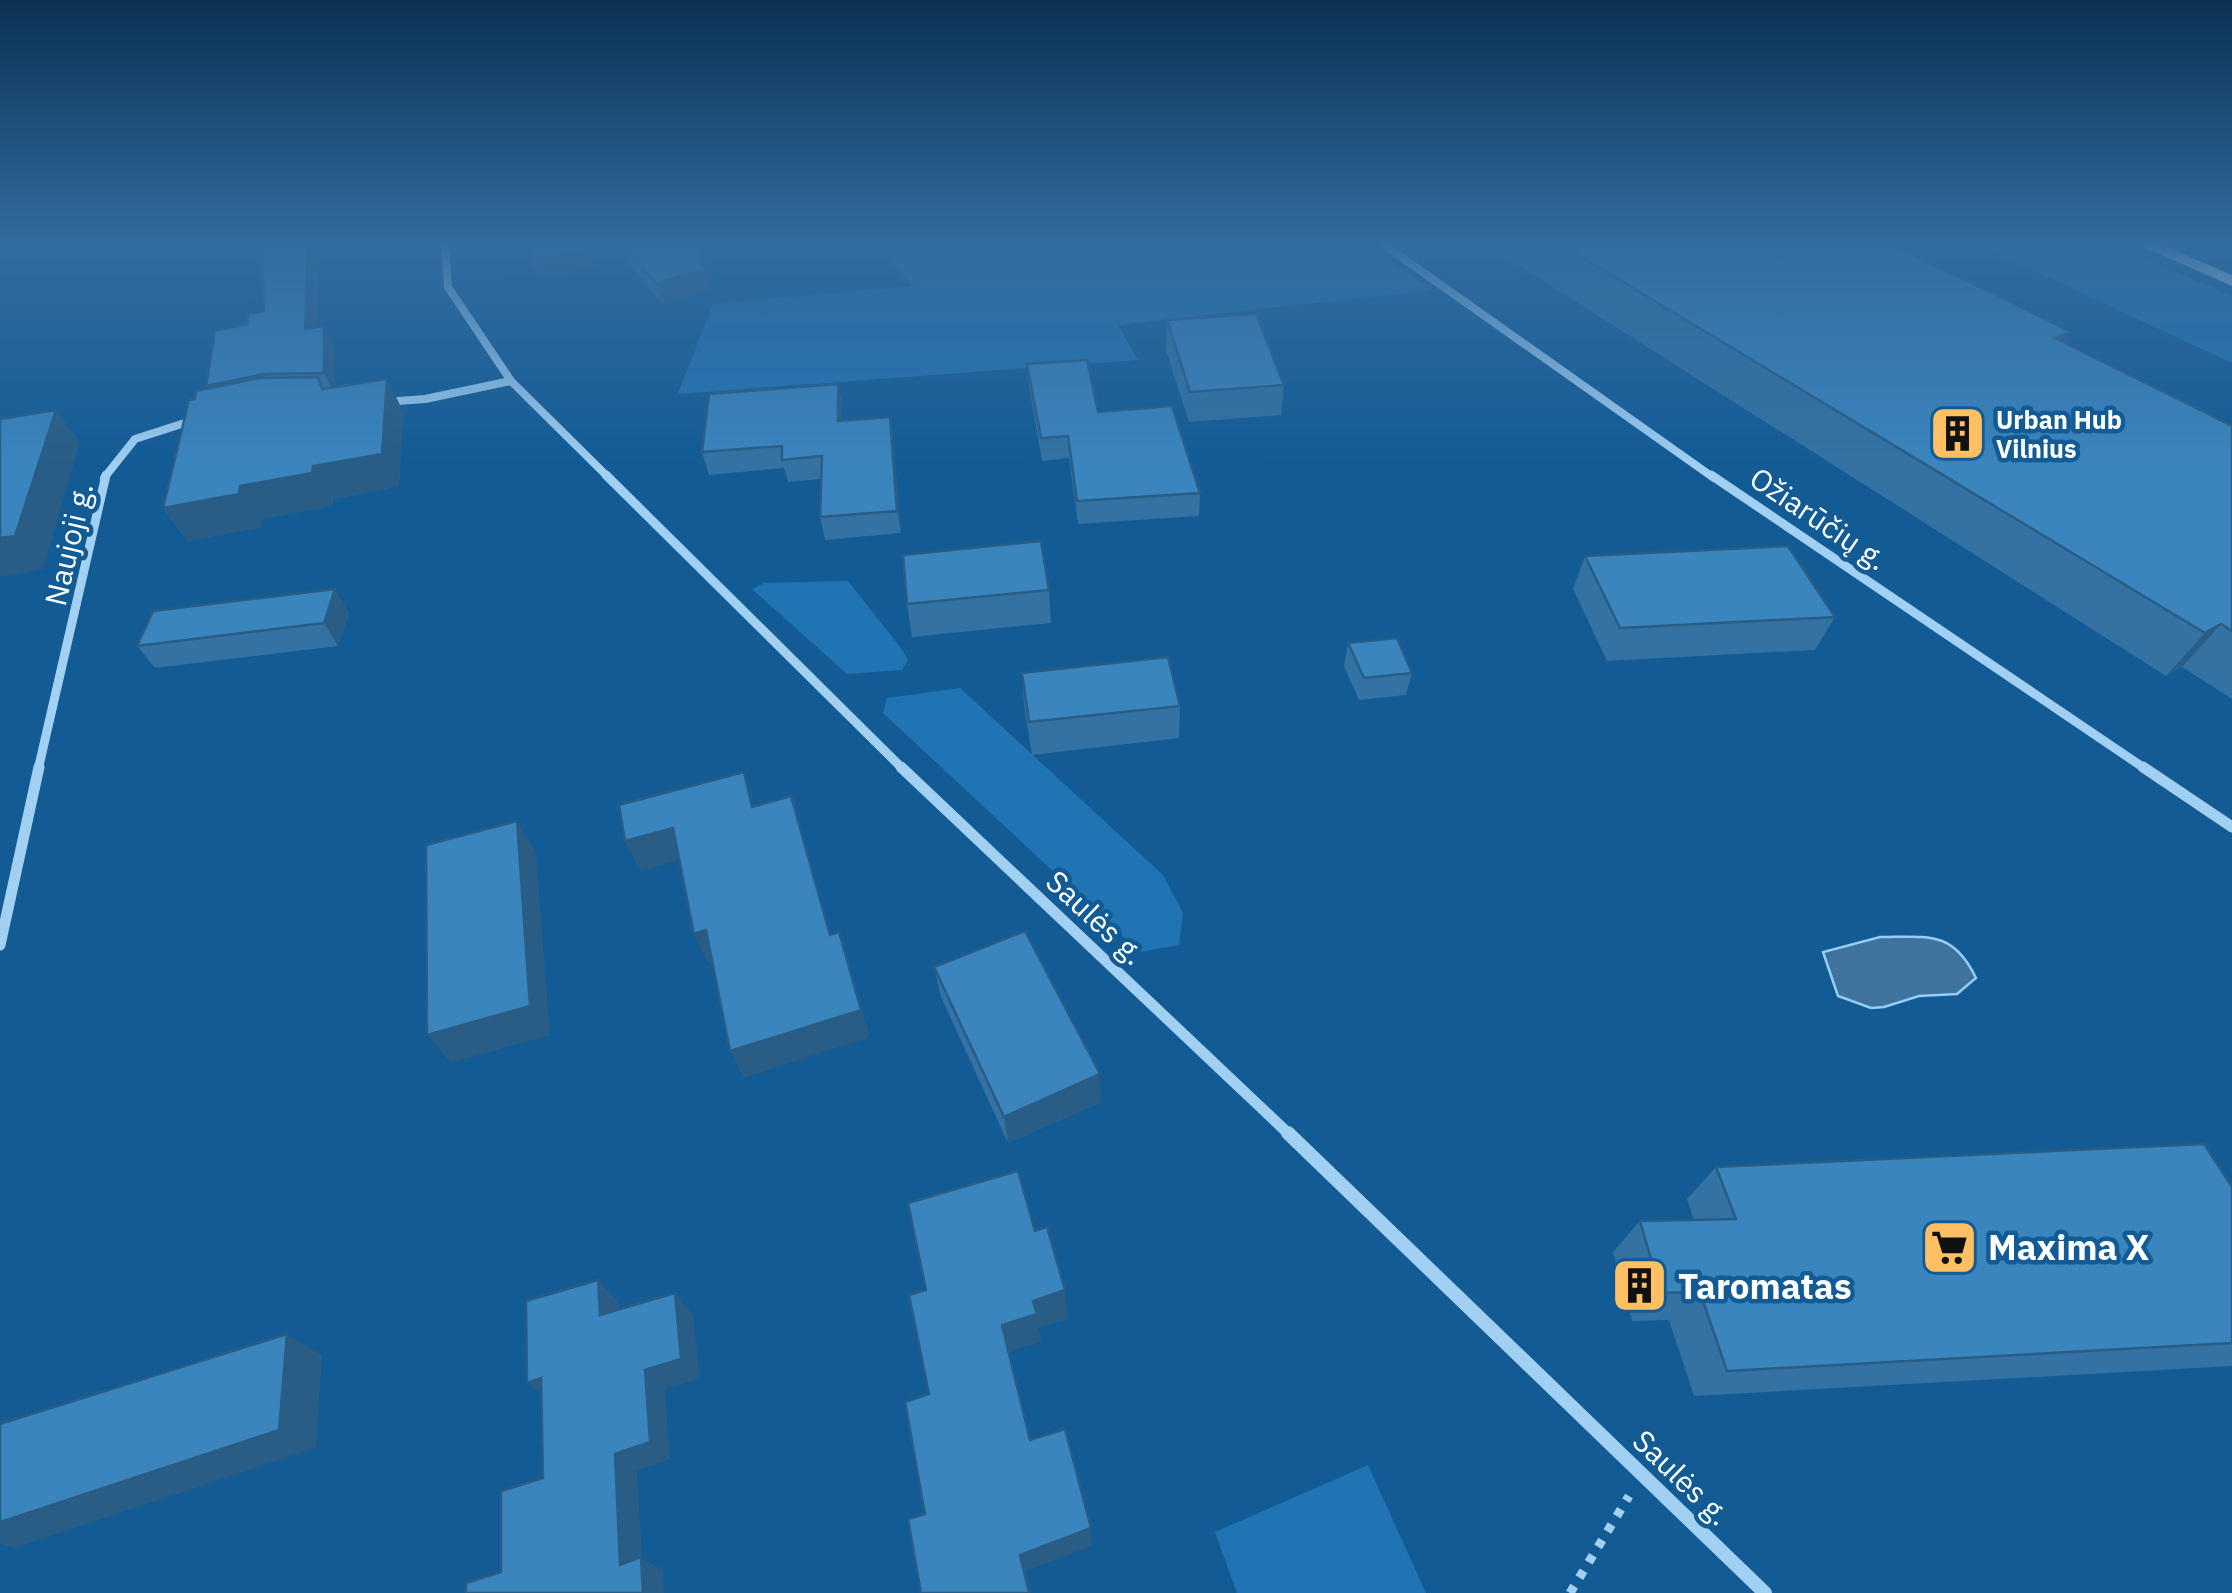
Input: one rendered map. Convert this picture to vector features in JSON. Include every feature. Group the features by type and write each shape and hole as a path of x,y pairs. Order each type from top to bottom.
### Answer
{"street":[{"name":"Saulės g.","path":"469,318 511,382 919,785 1765,1593"},
{"name":"Ožiarūčių g.","path":"1488,318 1683,457 2232,827"},
{"path":"376,402 425,400 511,382"},
{"name":"Naujoji g.","path":"0,945 101,481 135,439 165,426 202,418"}],"path":[{"path":"1570,1593 1642,1474"}],"shaded area":[{"path":"707,318 1178,318 1118,325 1138,360 678,394"},
{"path":"2136,318 2232,318 2232,363"},
{"path":"848,581 901,648 908,660 902,670 847,674 752,589 764,583"},
{"path":"960,688 1163,875 1183,913 1179,945 1140,952 883,713 887,698"},
{"path":"1880,937 1937,939 1958,951 1976,978 1957,994 1919,996 1884,1007 1871,1008 1838,996 1823,952"},
{"path":"1368,1465 1426,1593 1237,1593 1215,1532"}],"building":[{"path":"248,318 305,318 305,329 324,326 324,373 264,374 206,386 215,330 247,325"},
{"path":"1258,318 1284,385 1190,392 1167,320"},
{"path":"1683,318 2043,318 2071,332 2055,338 2232,426 2232,631 2221,624 2205,633"},
{"path":"1087,360 1098,412 1172,406 1200,493 1077,501 1068,436 1041,438 1027,364"},
{"path":"318,377 322,389 387,379 382,454 313,466 312,473 240,486 239,494 163,508 189,400 195,399 196,391 259,378"},
{"path":"838,384 838,421 890,417 897,511 820,517 822,456 782,460 782,446 702,452 709,394"},
{"path":"56,410 15,536 0,538 0,419"},
{"path":"1041,541 1049,590 907,604 903,555"},
{"path":"1788,546 1835,617 1620,628 1585,556"},
{"path":"335,589 324,623 137,646 153,611"},
{"path":"1397,638 1412,673 1364,678 1348,643"},
{"path":"1168,657 1180,706 1029,722 1022,673"},
{"path":"744,772 752,807 791,796 830,935 839,932 861,1010 730,1051 706,930 694,934 673,828 625,841 619,805"},
{"path":"517,821 530,1006 427,1035 426,845"},
{"path":"1025,931 1100,1074 1004,1117 934,967"},
{"name":"Maxima X","path":"2204,1144 2232,1187 2232,1343 1727,1371 1700,1292 1661,1293 1640,1221 1736,1219 1716,1167"},
{"path":"1018,1171 1035,1231 1047,1227 1065,1290 1033,1301 1037,1314 1002,1325 1030,1440 1065,1429 1091,1528 1020,1555 1029,1593 921,1593 908,1519 925,1514 905,1402 929,1394 909,1295 926,1290 908,1203"},
{"path":"598,1280 600,1315 675,1293 681,1359 645,1370 650,1442 615,1454 620,1565 641,1557 643,1593 466,1593 466,1583 501,1572 501,1491 543,1478 541,1378 527,1383 526,1301"},
{"path":"287,1334 279,1430 0,1522 0,1424"}],"place":[{"name":"Urban Hub Vilnius","path":"1957,433"},
{"name":"Maxima X","path":"1949,1247"},
{"name":"Taromatas","path":"1639,1286"}]}
